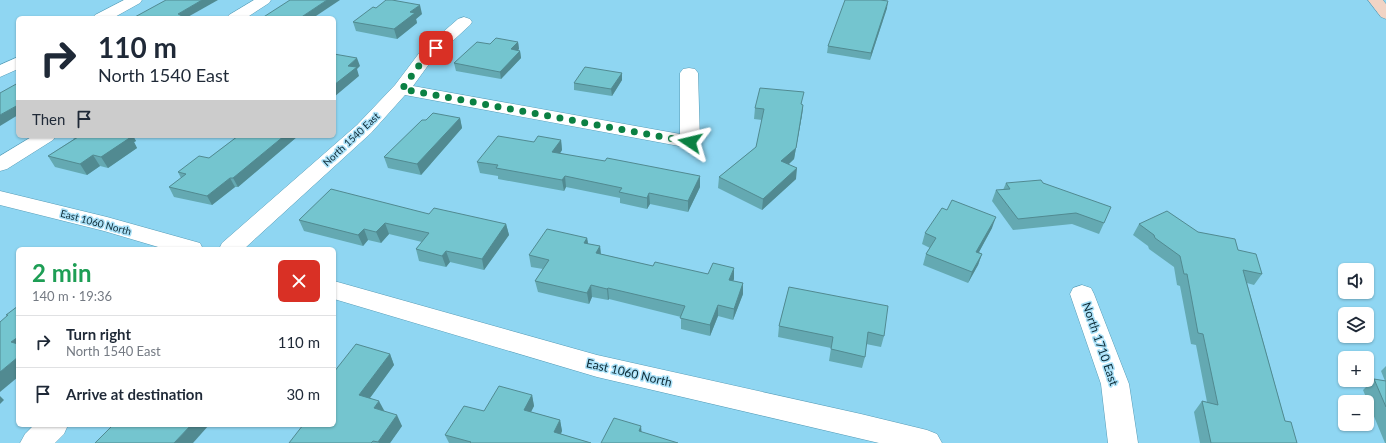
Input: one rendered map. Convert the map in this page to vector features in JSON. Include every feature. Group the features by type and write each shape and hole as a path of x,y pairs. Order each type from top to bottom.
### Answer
{"street":[{"path":"105,16 135,0"},
{"path":"238,16 264,0"},
{"path":"1376,0 1386,14"},
{"name":"North 1540 East","path":"232,247 364,129 402,89 426,56 464,22"},
{"path":"0,72 16,63"},
{"path":"402,89 690,142 689,74"},
{"path":"0,165 43,138"},
{"name":"East 1060 North","path":"0,198 107,224 185,247"},
{"name":"East 1060 North","path":"336,291 597,366 860,426 927,443"},
{"name":"North 1710 East","path":"1082,294 1114,384 1124,443"},
{"path":"35,443 52,427"}],"building":[{"path":"166,0 202,0 178,14 182,15 180,16 137,16"},
{"path":"290,0 327,0 303,16 265,16"},
{"path":"386,0 420,5 410,12 415,13 394,29 353,22 373,7 376,8"},
{"path":"845,0 888,1 871,53 828,46"},
{"path":"496,38 518,42 511,49 520,51 500,72 454,63 477,42 490,44"},
{"path":"336,54 357,58 348,66 357,67 336,83"},
{"path":"585,67 622,73 611,89 574,83"},
{"path":"16,84 16,106 0,115 0,93"},
{"path":"760,88 804,92 801,104 803,105 796,148 781,161 797,168 763,199 719,177 756,147 764,109 755,108"},
{"path":"433,113 460,118 417,164 384,157 422,120 426,120"},
{"path":"498,136 534,142 538,136 561,140 552,152 605,161 607,158 700,176 688,201 649,193 647,198 619,192 622,188 565,176 562,180 496,168 498,165 477,162"},
{"path":"76,138 130,138 101,157 93,155 80,164 48,156"},
{"path":"235,138 282,138 233,178 230,178 207,196 169,187 186,174 178,172 199,156 209,158"},
{"path":"1041,180 1043,183 1111,207 1104,223 1076,213 1018,219 996,190 1010,189 1006,183"},
{"path":"331,189 429,214 434,208 506,224 482,259 446,251 442,256 416,249 429,233 385,223 376,232 364,229 358,235 299,220"},
{"path":"952,200 996,217 976,252 982,254 972,272 926,254 936,238 925,233 942,208 947,210"},
{"path":"1167,211 1198,232 1235,239 1238,250 1256,254 1262,274 1243,270 1285,421 1291,422 1297,443 1211,443 1202,401 1218,405 1203,334 1198,333 1187,274 1184,274 1180,256 1139,224"},
{"path":"547,229 587,238 584,243 600,246 596,253 653,266 655,262 708,274 713,263 734,268 729,280 743,283 734,309 718,305 710,325 680,318 685,306 591,285 587,293 535,281 549,260 529,255"},
{"path":"789,287 888,306 884,336 868,332 865,357 831,349 833,337 779,326"},
{"path":"16,308 16,338 11,342 16,343 16,359 0,372 0,322 8,315 6,315"},
{"path":"356,344 390,354 359,395 379,401 374,408 397,415 378,442 289,443 301,427 336,427 336,369"},
{"path":"1374,379 1386,381 1386,407"},
{"path":"499,386 532,395 524,410 560,420 554,432 591,443 470,443 471,442 445,435 464,406 484,411"},
{"path":"614,418 641,426 639,431 678,443 601,443"},
{"path":"111,427 189,427 174,443 95,443"}],"route":[{"path":"436,48 426,56 402,89 690,142"}]}
